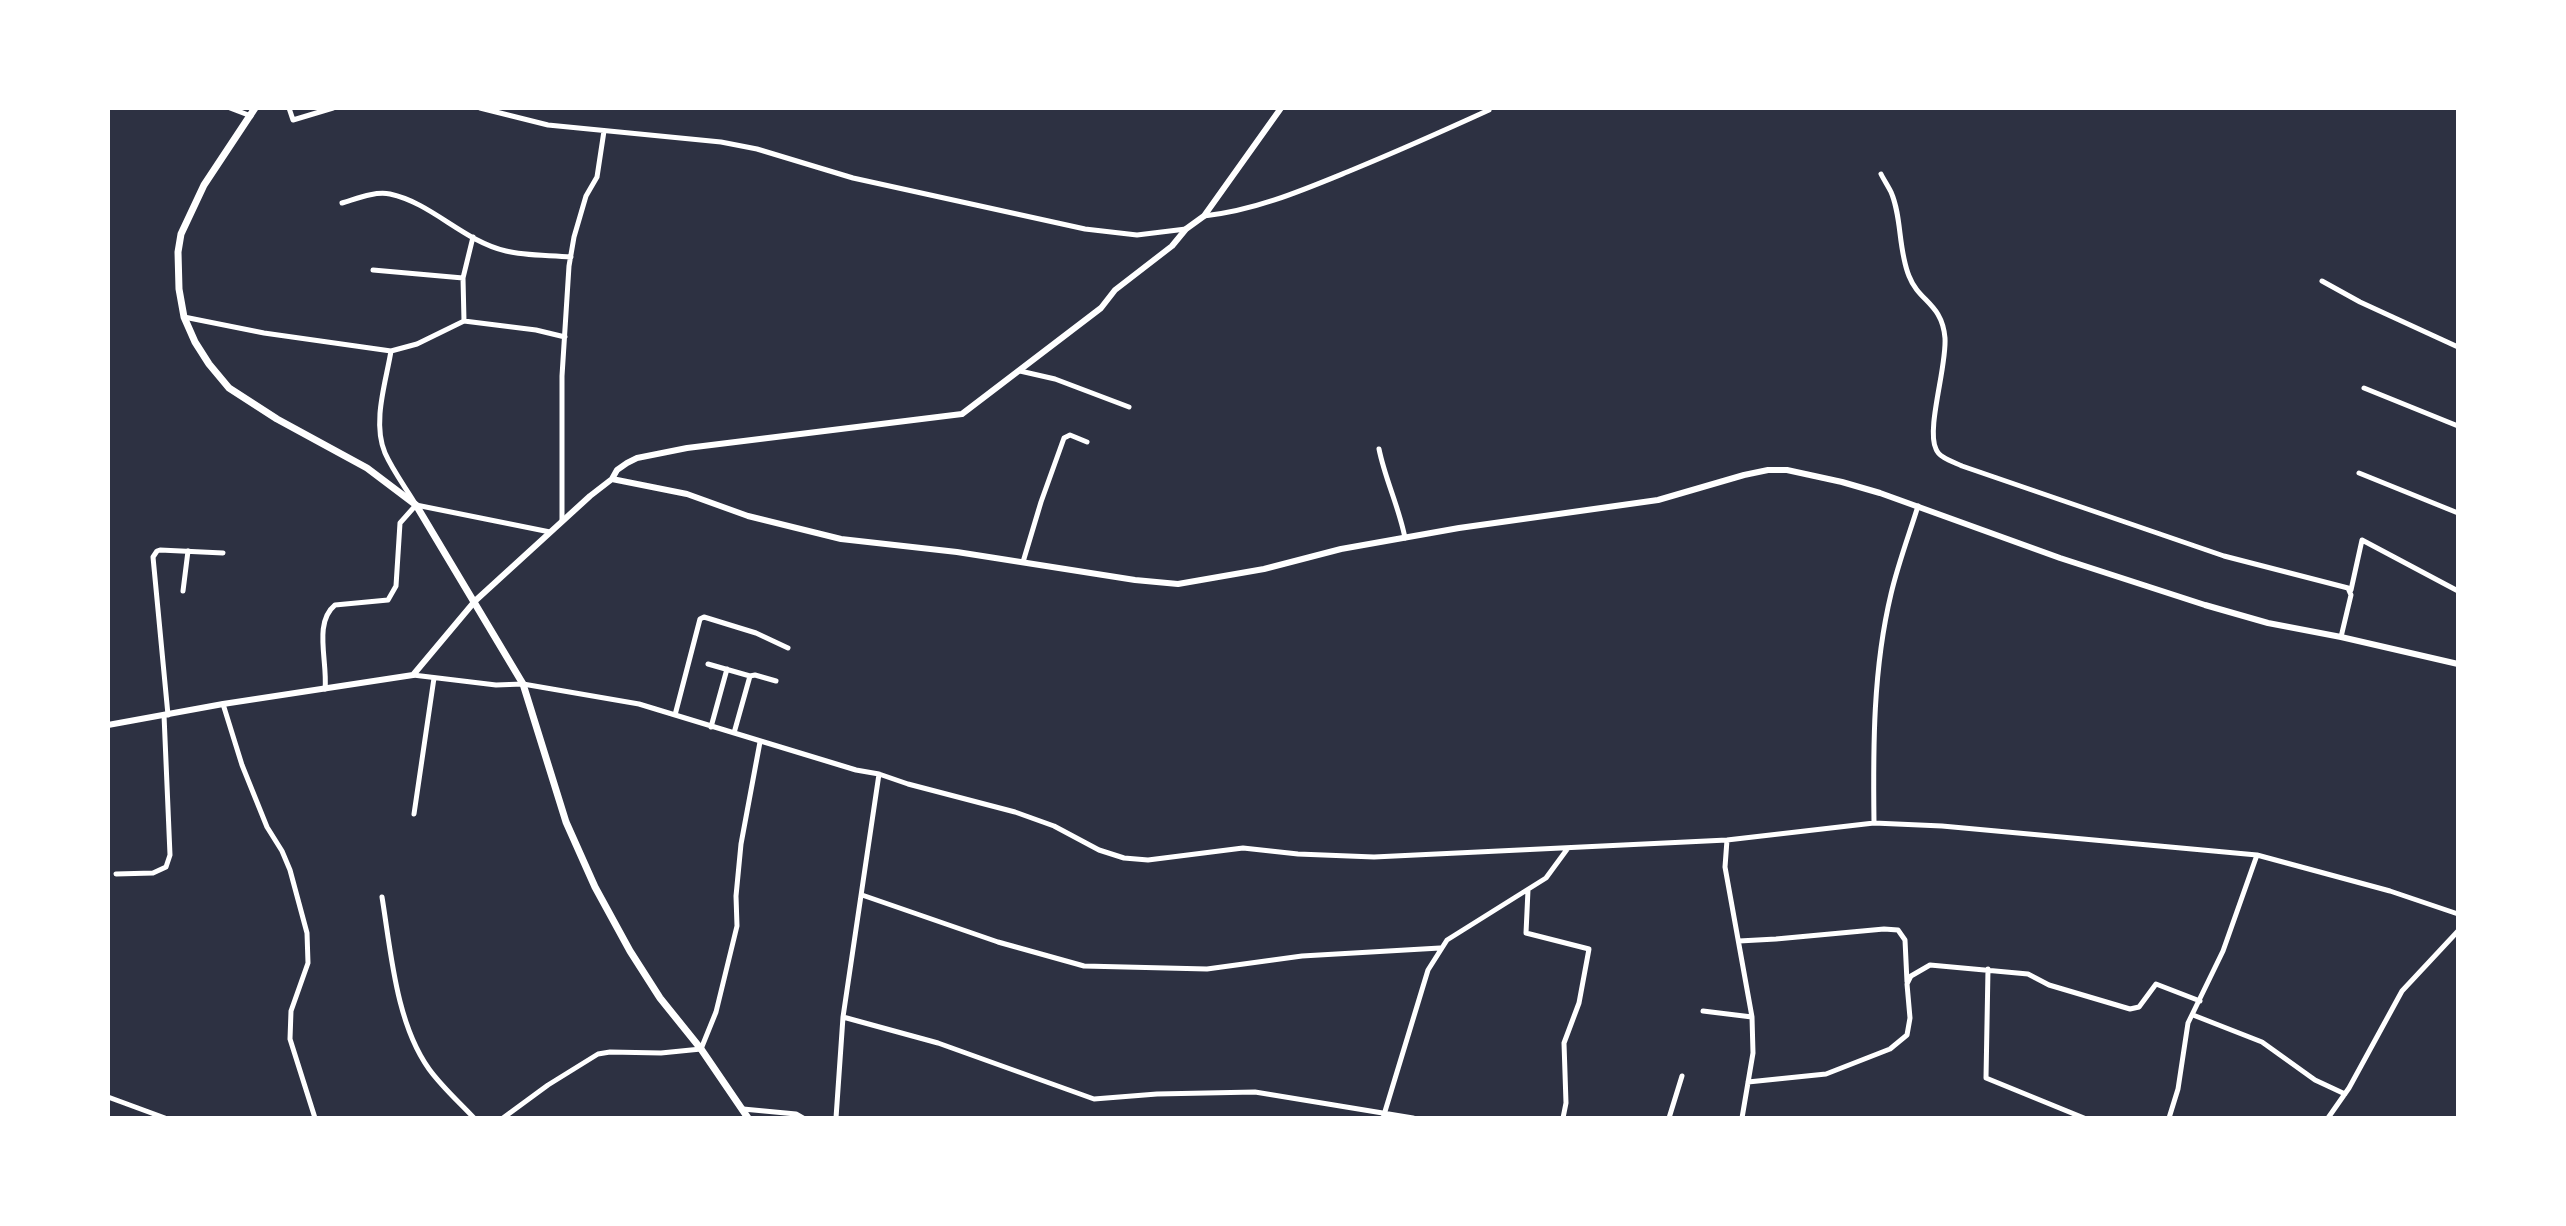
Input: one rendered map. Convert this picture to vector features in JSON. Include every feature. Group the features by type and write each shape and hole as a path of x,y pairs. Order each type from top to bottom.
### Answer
{"main road":[{"path":"253,112 204,185 181,234 178,252 179,289 184,317 209,364 229,388 277,419 367,468 416,505 523,684 566,822 595,887 630,951 660,998 701,1049 748,1118"}],"street":[{"path":"230,108 253,112"},
{"path":"289,108 293,120 333,108"},
{"path":"480,108 548,125 721,142 757,149 853,178 1085,229 1137,235 1186,229"},
{"path":"413,675 475,601 612,479 617,470 636,458 687,448 962,414 1101,308 1115,290 1172,246 1186,229 1204,216 1281,108"},
{"path":"1204,216 1231,213 1284,198 1428,139 1489,110"},
{"path":"562,521 562,376 571,257 586,196 597,177 604,131"},
{"path":"1881,174 1892,194 1902,257 1910,279 1941,316 1945,339 1944,364 1934,427 1935,448 1940,455 1962,466 2224,556 2351,590"},
{"path":"342,204 368,195 388,193 421,206 473,237 505,251 571,257"},
{"path":"464,321 463,278 473,237"},
{"path":"373,270 463,278"},
{"path":"2322,281 2360,302 2458,347"},
{"path":"184,317 264,334 391,351 417,344 464,321 536,330 565,337"},
{"path":"391,351 379,423 386,453 416,505 550,532"},
{"path":"1020,371 1055,379 1129,407"},
{"path":"2364,388 2458,426"},
{"path":"1023,562 1064,438 1070,435 1087,442"},
{"path":"1379,449 1390,490 1401,516 1405,538"},
{"path":"612,479 687,494 748,516 842,539 957,552 1135,580 1178,584 1264,569 1342,549 1459,528 1658,500 1768,470 1787,470 1842,482 1917,506 2060,558 2205,606 2269,623 2458,664"},
{"path":"2359,473 2458,513"},
{"path":"325,689 326,657 322,623 328,610 335,605 388,600 396,586 400,523 416,505"},
{"path":"1874,824 1873,742 1879,669 1891,595 1917,506"},
{"path":"2341,637 2362,540 2458,591"},
{"path":"116,874 153,873 166,867 170,855 166,715 153,557 157,551 223,552"},
{"path":"183,591 188,551"},
{"path":"675,715 700,619 704,617 756,633 788,648"},
{"path":"708,664 776,681"},
{"path":"711,727 726,669"},
{"path":"108,725 223,704 413,675 496,685 523,684 639,704 856,770 1015,812 1054,826 1099,850 1125,858 1147,860 1243,848 1298,854 1374,857 1727,840 1874,824 1942,826 2257,855 2390,891 2458,914"},
{"path":"734,733 750,676"},
{"path":"414,814 434,678"},
{"path":"223,704 242,765 267,827 290,870 307,933 308,963 291,1012 290,1039 315,1118"},
{"path":"503,1118 548,1085 598,1054 701,1049 716,1012 737,926 736,896 741,844 760,741"},
{"path":"836,1118 843,1017 879,774"},
{"path":"1727,840 1725,867 1752,1017 1753,1053 1742,1118"},
{"path":"1384,1115 1428,970 1440,948 1447,940 1546,878 1568,848"},
{"path":"2169,1118 2178,1090 2186,1028 2223,951 2257,855"},
{"path":"1528,890 1526,933 1589,949 1579,1003 1564,1043 1566,1103 1563,1118"},
{"path":"862,895 998,942 1084,966 1207,969 1303,956 1440,948"},
{"path":"382,897 393,968 410,1034 430,1071 474,1118"},
{"path":"1739,941 1898,930 1905,940 1910,1018 1907,1035 1890,1049 1826,1074 1748,1082"},
{"path":"2328,1118 2345,1094 2402,991 2458,931"},
{"path":"1907,984 1911,976 1930,965 2028,974 2049,985 2130,1009 2139,1007 2156,984 2200,1001"},
{"path":"1988,969 1986,1078 2084,1118"},
{"path":"1703,1011 1752,1017"},
{"path":"2193,1015 2262,1042 2315,1080 2345,1094"},
{"path":"843,1017 939,1043 1094,1099 1157,1094 1255,1092 1413,1118"},
{"path":"1669,1118 1682,1076"},
{"path":"108,1097 165,1118"},
{"path":"743,1109 796,1114 803,1118"}]}
